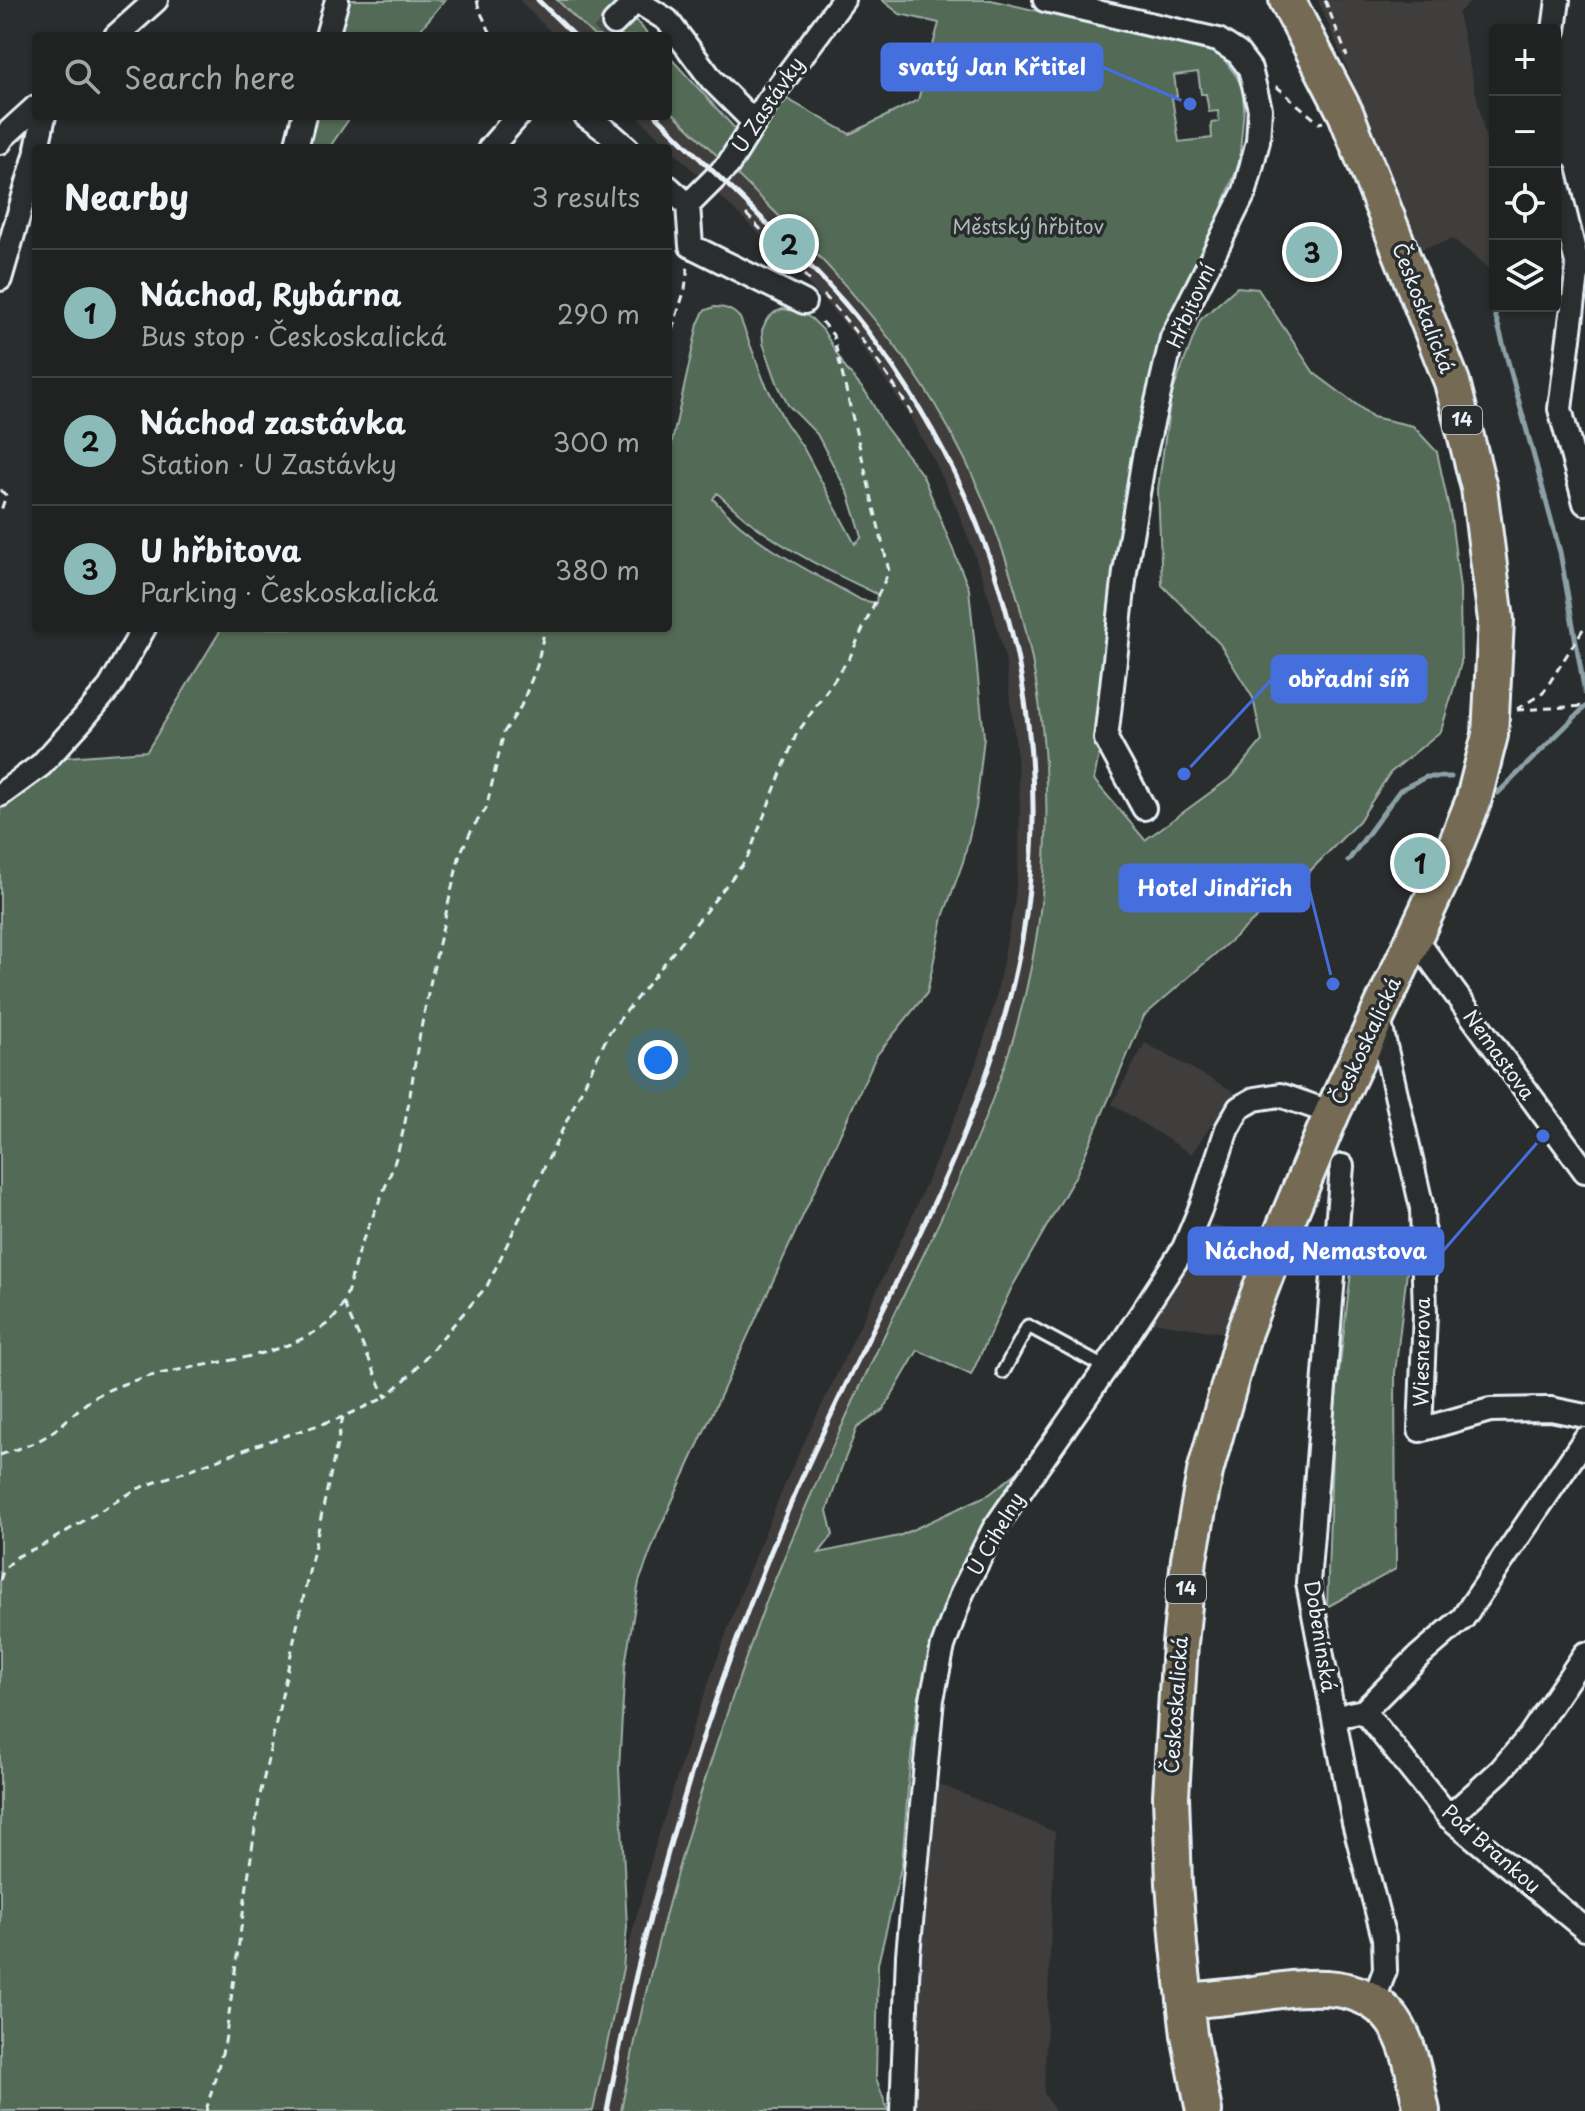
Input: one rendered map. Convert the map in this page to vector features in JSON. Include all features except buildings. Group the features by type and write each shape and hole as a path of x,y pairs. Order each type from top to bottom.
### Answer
{"main road":[{"name":"Českoskalická","path":"1204,2111 1185,2001 1174,1883 1171,1796 1176,1692 1189,1559 1205,1472 1244,1332 1281,1235 1332,1113 1444,874 1473,802 1490,735 1496,620 1479,488 1452,382 1346,114 1287,0"},
{"path":"1185,2001 1317,1987 1343,1990 1373,2002 1390,2017 1401,2034 1422,2111"}],"street":[{"path":"120,32 156,0"},
{"path":"328,32 337,0"},
{"name":"U Zastávky","path":"688,205 728,165 754,122 843,0"},
{"path":"1045,0 1218,40 1238,53 1250,69"},
{"path":"1555,24 1558,0"},
{"path":"614,23 636,1 667,20 712,80 754,122"},
{"name":"Hřbitovní","path":"1144,808 1106,739 1125,572 1144,457 1172,338 1245,191 1258,141 1260,109 1250,69"},
{"path":"1,138 32,111"},
{"path":"38,144 43,120"},
{"path":"297,144 303,120"},
{"path":"494,144 514,120"},
{"path":"591,120 622,144"},
{"path":"0,279 32,169"},
{"path":"672,191 688,205 691,246 804,302"},
{"path":"1561,198 1578,267 1560,409 1585,503"},
{"path":"0,795 41,765 83,719 110,687 142,632"},
{"name":"Nemastova","path":"1414,937 1585,1171"},
{"name":"Wiesnerova","path":"1378,1015 1422,1208 1425,1314 1420,1430 1490,1410 1551,1409 1585,1416"},
{"name":"U Cihelny","path":"902,2111 908,1955 932,1699 943,1646 962,1593 994,1529 1106,1368 1184,1248 1227,1129 1239,1108 1255,1099 1280,1095 1332,1113"},
{"name":"Dobenínská","path":"1342,1166 1308,1583 1354,1823 1384,1938 1385,1970 1373,2002"},
{"path":"1333,1717 1364,1711 1419,1656 1463,1618 1585,1439"},
{"path":"1449,1817 1500,1771 1529,1737 1585,1654"},
{"name":"Pod Brankou","path":"1364,1711 1449,1817 1585,1929"}],"lane":[{"path":"1003,1372 1028,1326 1106,1368"}],"path":[{"path":"477,0 490,32"},
{"path":"1250,69 1264,74 1319,123"},
{"path":"746,214 844,317 884,368 912,414"},
{"path":"672,330 685,289 691,246"},
{"path":"0,1580 4,1569 18,1556 45,1544 137,1489 343,1417 386,1397 410,1375 487,1286 609,1033 747,859 796,735 850,657 889,571 833,335 804,302"},
{"path":"0,490 6,495 0,514"},
{"path":"1585,626 1543,693 1514,711 1585,706"},
{"path":"0,1455 44,1438 79,1407 103,1392 147,1377 274,1349 330,1322 344,1304 366,1231 397,1153 460,854 486,809 504,732 521,706 537,666 544,632"},
{"path":"344,1304 386,1397"},
{"path":"206,2111 225,2042 259,1800 343,1417"}],"shaded area":[{"path":"519,0 557,0 590,32 551,32"},
{"path":"1318,0 1472,0 1458,13 1489,152 1489,268 1453,239 1415,251 1354,85"},
{"path":"672,112 799,234 874,318 932,401 960,449 1000,544 1032,652 1044,754 1046,860 1033,957 1006,1062 962,1170 815,1483 775,1578 719,1735 680,1858 649,1975 621,2111 593,2111 623,1968 654,1850 693,1726 750,1568 790,1472 908,1225 980,1053 995,1002 1014,905 1019,858 1017,756 1005,658 974,553 935,462 909,415 853,334 779,253 672,150 672,144 666,144 641,120 672,120"},
{"path":"1145,1043 1235,1092 1191,1154 1112,1104"},
{"path":"1208,1225 1260,1234 1224,1333 1152,1322 1202,1242"},
{"path":"932,1781 1055,1832 1044,2093 1055,2111 900,2111 889,2066 896,1976"}],"green space":[{"path":"349,0 445,0 418,32 339,32"},
{"path":"557,0 617,0 646,32 590,32"},
{"name":"Městský hřbitov","path":"882,0 991,0 1220,54 1242,88 1244,108 1239,163 1204,255 1179,295 1156,367 1109,701 1094,780 1145,840 1233,776 1262,741 1253,698 1220,644 1162,585 1158,489 1171,396 1200,320 1237,287 1258,289 1314,373 1373,417 1413,426 1437,452 1451,518 1460,589 1461,663 1441,731 1390,773 1359,821 1308,873 1144,1016 1077,1173 1011,1289 971,1375 918,1350 883,1410 857,1428 827,1511 833,1535 819,1553 899,1536 990,1494 1025,1466 945,1614 918,1700 902,1864 878,1964 876,2078 888,2111 621,2111 671,1895 702,1789 773,1584 878,1348 953,1193 1005,1064 1028,981 1042,897 1046,811 1042,726 1028,642 1006,559 974,479 934,403 876,322 810,248 672,112 672,59 749,144 787,99 850,134 918,100 939,23 900,14","holes":["1198,72 1201,94 1206,94 1209,112 1218,111 1219,122 1211,123 1212,138 1179,142 1172,98 1177,97 1174,75"]},
{"path":"313,120 348,120 332,144 308,144"},
{"path":"714,307 725,308 740,318 764,381 855,544 862,537 849,495 817,434 788,405 763,343 762,330 767,319 783,309 800,312 823,330 846,369 867,394 884,425 923,476 969,589 984,737 976,808 963,862 943,917 927,993 876,1056 658,1532 639,1582 625,1665 619,1768 627,1927 623,1968 593,2111 0,2111 0,784 67,757 147,751 220,632 672,632 672,442 698,324 704,311","holes":["717,493 780,543 877,594 876,603 861,600 764,543 713,499"]},
{"path":"1353,1255 1409,1255 1395,1373 1396,1569 1327,1607 1333,1423"}],"waterway":[{"path":"1495,312 1560,552 1585,693"},
{"path":"1498,793 1585,707"},
{"path":"1348,861 1400,790 1426,777 1451,777"}],"tunnel":[{"path":"605,32 614,23"}],"railway":[{"path":"538,0 571,32"},
{"path":"607,2111 623,2030 663,1869 712,1711 739,1633 801,1480 927,1218 973,1112 992,1058 1018,962 1031,867 1032,771 1021,677 999,585 965,496 920,410 865,328 803,259 661,120"}],"place":[{"name":"svatý Jan Křtitel","path":"1190,104"},
{"name":"Náchod zastávka","path":"789,244"},
{"name":"U hřbitova","path":"1312,252"},
{"name":"obřadní síň","path":"1184,774"},
{"name":"Náchod, Rybárna","path":"1420,863"},
{"name":"Hotel Jindřich","path":"1333,984"},
{"name":"Náchod, Nemastova","path":"1543,1136"}]}
